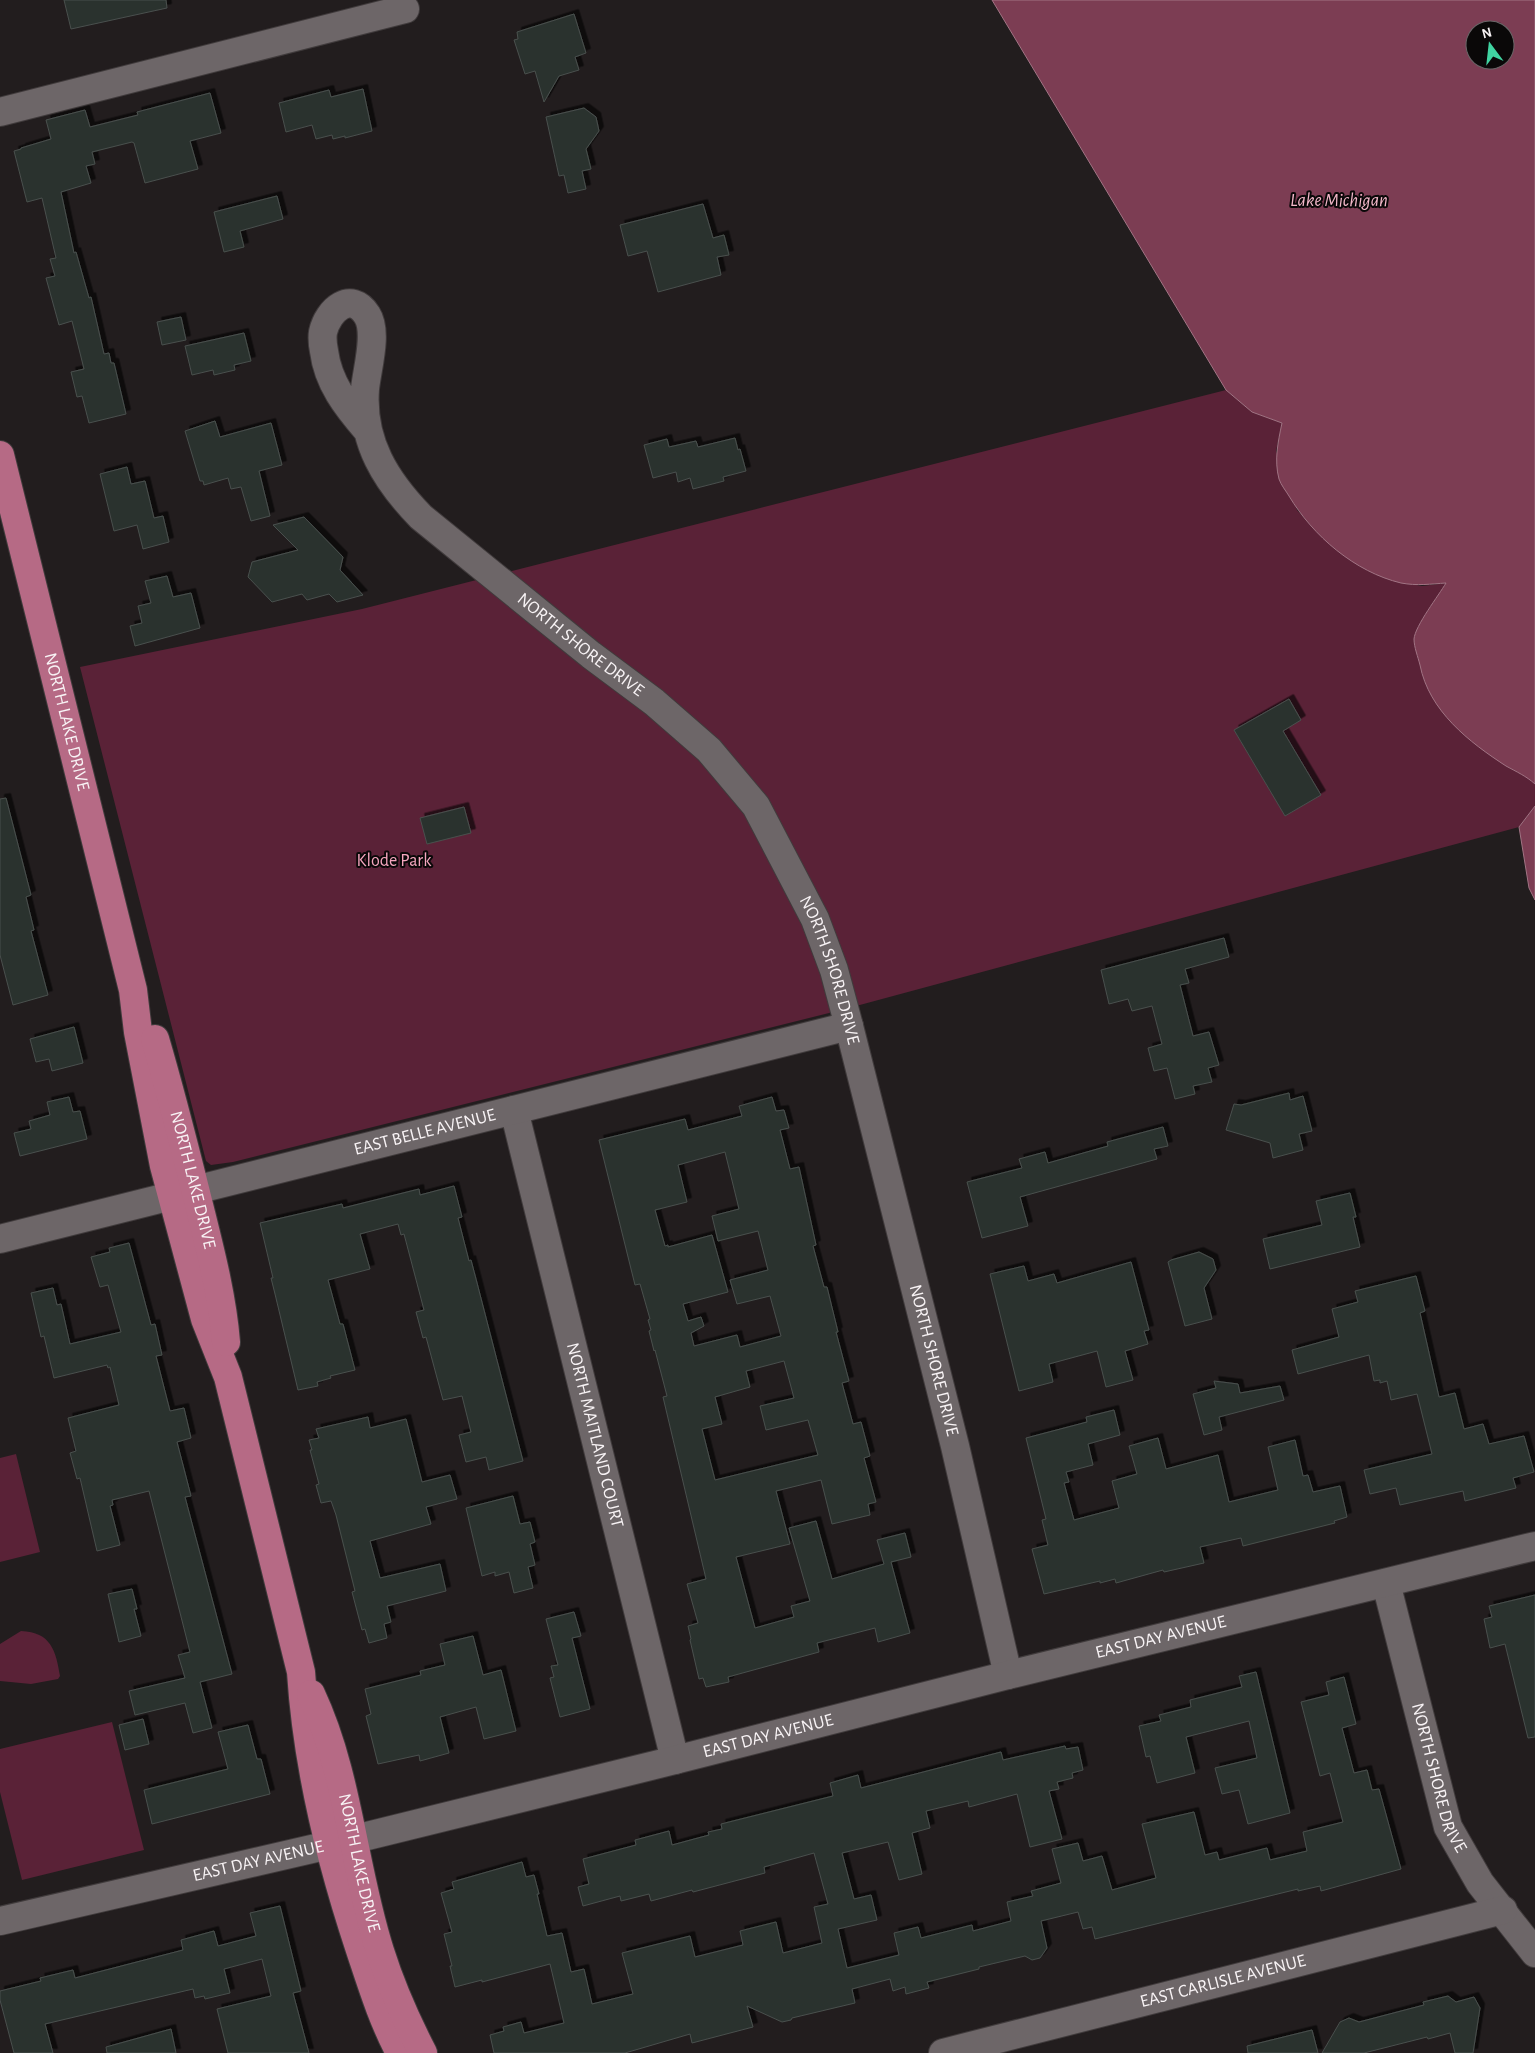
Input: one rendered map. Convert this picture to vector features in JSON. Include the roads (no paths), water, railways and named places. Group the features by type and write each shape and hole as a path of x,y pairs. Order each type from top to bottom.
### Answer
{"main road":[{"name":"NORTH LAKE DRIVE","path":"1,465 133,990 138,1032 184,1193 206,1319 228,1377 301,1672 306,1728 342,1842 380,1951 407,2022 423,2053"},
{"name":"NORTH LAKE DRIVE","path":"342,1842 347,1912 384,2023 400,2053"}],"street":[{"path":"0,112 405,9"},
{"name":"NORTH SHORE DRIVE","path":"367,430 374,451 389,480 420,517 591,655 654,702 709,750 756,806 815,919 834,970 849,1026 955,1446 1008,1675"},
{"name":"EAST BELLE AVENUE","path":"0,1239 849,1026"},
{"name":"NORTH MAITLAND COURT","path":"514,1110 675,1760"},
{"name":"EAST DAY AVENUE","path":"0,1921 342,1842 1008,1675 1535,1546"},
{"name":"NORTH SHORE DRIVE","path":"1386,1583 1448,1827 1480,1883 1535,1953"},
{"name":"EAST CARLISLE AVENUE","path":"943,2053 1503,1910"}],"water":[{"name":"Lake Michigan","path":"992,0 1535,0 1535,784 1478,747 1452,724 1432,697 1425,682 1415,649 1415,633 1446,583 1413,584 1384,578 1352,561 1323,538 1299,511 1279,479 1277,458 1282,423 1252,412 1226,390"},
{"path":"1535,806 1535,900 1529,888 1519,827"}],"park label":[{"name":"Klode Park","path":"394,861"}]}
